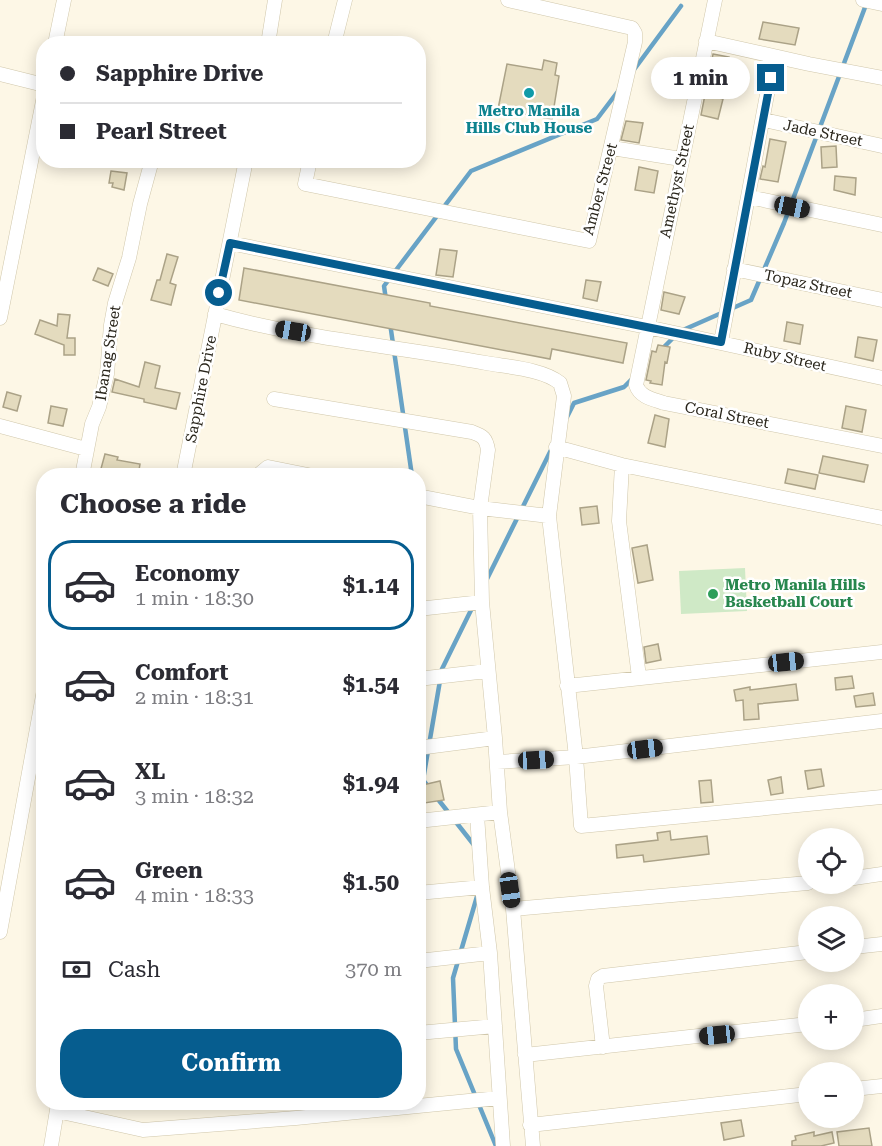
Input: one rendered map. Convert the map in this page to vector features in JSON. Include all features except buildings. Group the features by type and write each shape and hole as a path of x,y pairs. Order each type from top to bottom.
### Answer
{"street":[{"path":"56,36 64,0"},
{"path":"269,36 275,0"},
{"path":"336,36 345,0"},
{"name":"Amber Street","path":"308,168 305,184 589,241 612,148 635,33 632,28 508,0"},
{"name":"Amethyst Street","path":"647,327 715,0"},
{"path":"863,0 882,4"},
{"path":"706,41 882,78"},
{"path":"721,342 774,57"},
{"path":"0,74 36,83"},
{"name":"Jade Street","path":"764,120 882,146"},
{"path":"0,318 1,302 36,134"},
{"path":"612,148 681,159"},
{"name":"Ibanag Street","path":"83,468 92,424 99,407 107,374 115,303 129,258 150,168"},
{"name":"Sapphire Drive","path":"185,468 244,168"},
{"path":"749,197 882,225"},
{"name":"Ruby Street","path":"230,243 721,342 882,378"},
{"name":"Topaz Street","path":"734,269 882,300"},
{"path":"215,314 249,324 444,355 545,375 560,383 564,396 549,516 576,757 581,826 882,797"},
{"name":"Coral Street","path":"647,327 636,385 640,393 664,403 882,446"},
{"path":"274,399 472,432 483,436 488,450 480,508 482,602 500,812 513,909 533,1146"},
{"path":"0,426 86,449"},
{"path":"556,447 622,465 882,518"},
{"path":"622,465 619,521 639,677"},
{"path":"426,498 480,508 549,516"},
{"path":"426,608 482,602"},
{"path":"567,686 882,652"},
{"path":"426,678 487,671"},
{"path":"497,762 576,757 882,722"},
{"path":"0,932 3,896 36,730"},
{"path":"426,747 495,738"},
{"path":"426,820 500,812"},
{"path":"477,815 490,953 503,1146"},
{"path":"864,877 882,874"},
{"path":"513,909 798,884"},
{"path":"426,892 482,887"},
{"path":"864,946 882,944"},
{"path":"426,960 490,953"},
{"path":"603,1047 596,986 598,979 603,976 798,953"},
{"path":"864,1019 882,1016"},
{"path":"525,1056 798,1025"},
{"path":"426,1032 495,1026"},
{"path":"864,1088 882,1086"},
{"path":"530,1125 798,1095"},
{"path":"426,1105 499,1098"},
{"path":"51,1146 57,1110"},
{"path":"69,1110 143,1130 377,1110"}],"green space":[{"name":"Metro Manila Hills Basketball Court","path":"745,568 747,611 681,614 679,571"}],"waterway":[{"path":"683,330 751,300 784,223 867,2"},
{"path":"633,71 681,6"},
{"path":"386,300 384,286 471,171 597,119 619,90"},
{"path":"390,323 411,468"},
{"path":"661,350 676,335"},
{"path":"567,417 574,403 624,387 634,377"},
{"path":"486,581 553,446"},
{"path":"426,762 442,669 474,604"},
{"path":"426,784 430,789"},
{"path":"437,798 474,845"},
{"path":"478,893 453,978 456,1049 496,1146"}],"place":[{"name":"Metro Manila Hills Club House","path":"529,93"},
{"name":"Metro Manila Hills Basketball Court","path":"713,594"}],"route":[{"path":"219,293 230,243 721,342 771,78"}]}
